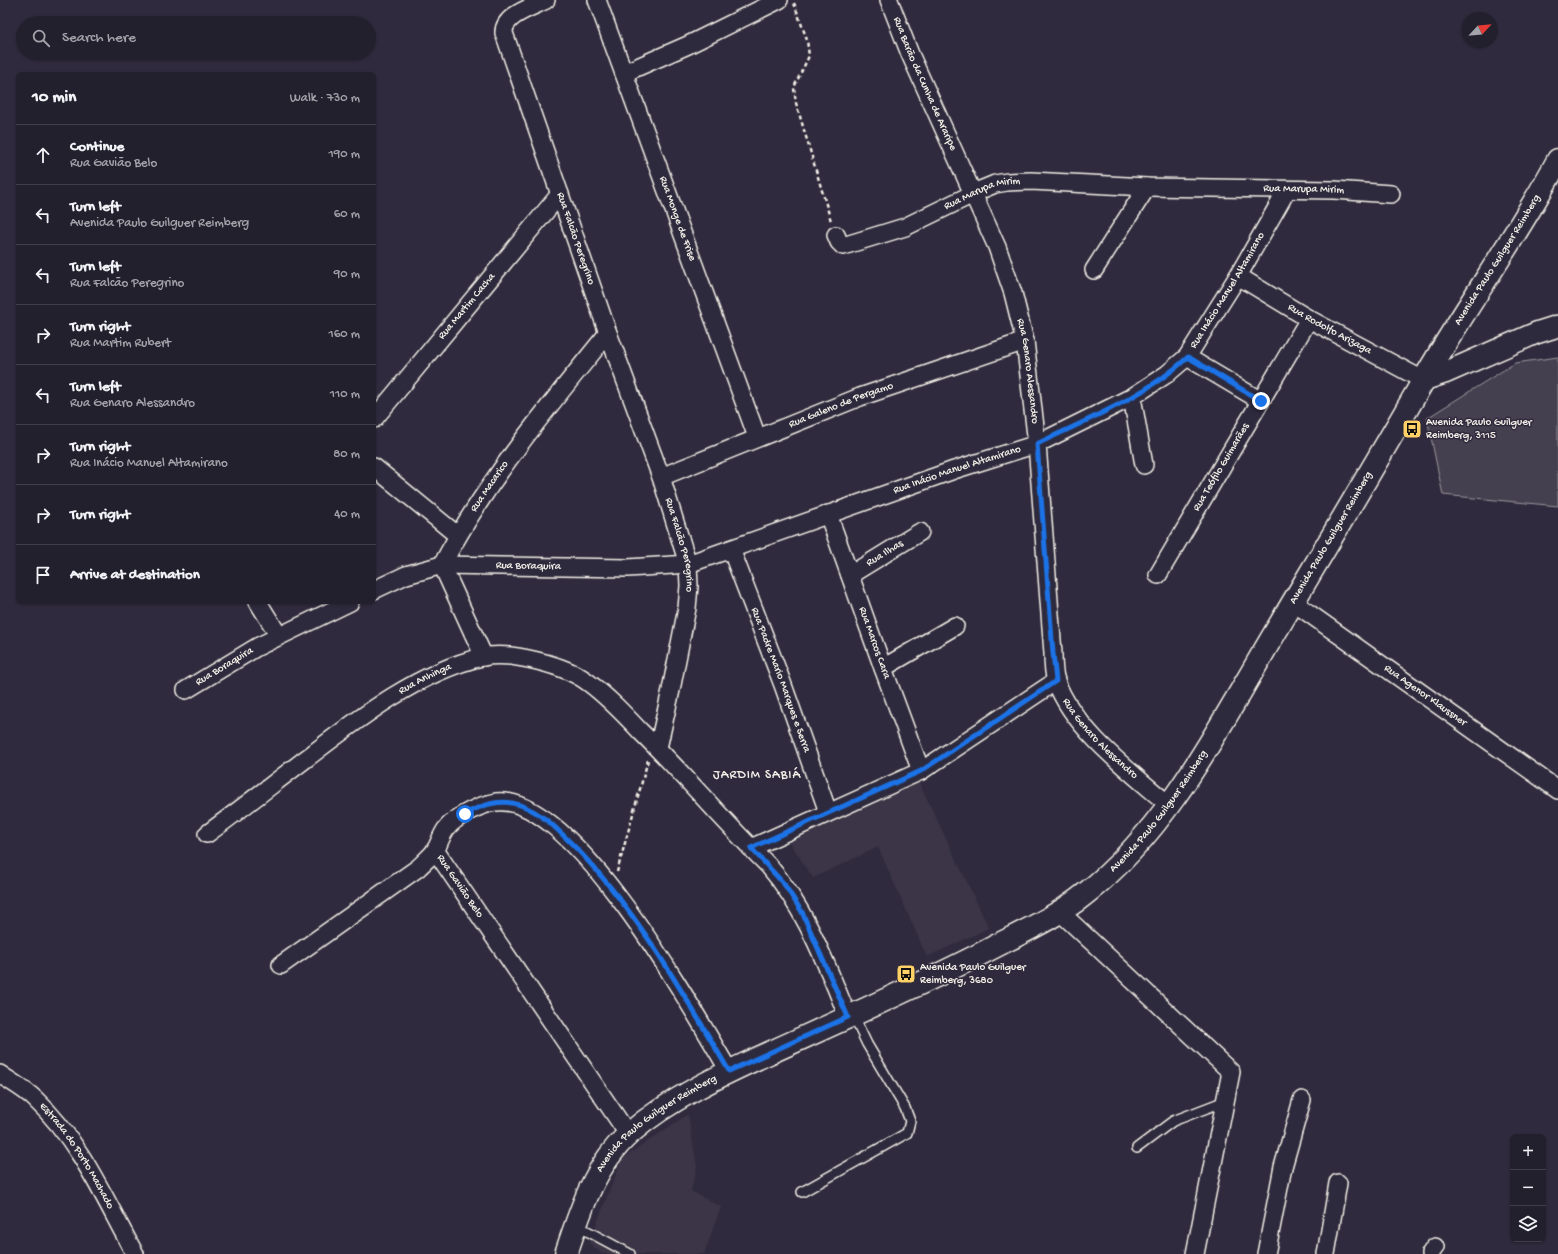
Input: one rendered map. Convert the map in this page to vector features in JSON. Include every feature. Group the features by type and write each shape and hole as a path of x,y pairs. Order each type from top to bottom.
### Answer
{"main road":[{"name":"Avenida Paulo Guilguer Reimberg","path":"566,1254 581,1208 601,1167 628,1134 676,1100 729,1071 955,967 1082,897 1122,861 1170,806 1344,520 1423,380 1558,160"}],"street":[{"name":"Rua Falcão Peregrino","path":"546,0 512,17 506,22 504,33 608,333 661,477 688,564 689,586 687,608 672,690 653,754"},
{"name":"Rua Monge de Frise","path":"598,0 757,437"},
{"path":"624,74 694,42 779,0"},
{"name":"Rua Barão da Cunha de Araripe","path":"889,0 910,54 961,166"},
{"name":"Rua Genaro Alessandro","path":"961,166 998,247 1013,293 1025,341 1037,444 1056,681 1074,712 1088,731 1122,764 1170,806"},
{"name":"Rua Marupa Mirim","path":"836,235 838,241 843,246 867,239 912,224 973,193 995,184 1007,182 1031,181 1147,187 1334,190 1391,194"},
{"path":"1094,270 1147,187"},
{"name":"Rua Inácio Manuel Altamirano","path":"688,564 828,514 1037,444 1132,397 1167,374 1188,357 1238,276 1287,190"},
{"name":"Rua Martim Cacha","path":"376,417 560,194"},
{"name":"Rua Rodolfo Arizaga","path":"1238,276 1309,319 1423,380"},
{"name":"Rua Teófilo Guimarães","path":"1158,575 1309,319"},
{"path":"1423,380 1453,369 1536,333 1558,326"},
{"name":"Rua Macarico","path":"442,565 457,535 506,464 608,333"},
{"name":"Rua Galeno de Pergamo","path":"661,477 757,437 860,397 1025,341"},
{"path":"1188,357 1261,401"},
{"path":"1132,397 1144,465"},
{"path":"376,469 457,535"},
{"name":"Rua Marcos Cara","path":"828,514 882,668 921,771"},
{"name":"Rua Ilhas","path":"850,575 920,532"},
{"name":"Rua Padre Mario Marques e Serra","path":"731,549 783,685 828,812"},
{"name":"Rua Boraquira","path":"376,589 406,575 442,565 628,568 688,564"},
{"path":"442,565 484,657"},
{"name":"Rua Agenor Klaussner","path":"1293,602 1558,790"},
{"path":"259,604 279,636"},
{"name":"Rua Boraquira","path":"186,690 228,664 279,636 346,604"},
{"path":"882,668 956,626"},
{"name":"Rua Anhinga","path":"207,834 338,734 396,696 441,672 484,657 520,658 565,669 588,682 653,754"},
{"path":"751,848 921,771 1056,681"},
{"path":"653,754 751,848 784,884 802,912 850,1016"},
{"name":"Rua Gavião Belo","path":"628,1134 435,850 447,828 478,807 494,802 505,802 520,805 536,813 556,827 589,861 612,888 670,973 729,1071"},
{"path":"281,965 399,883 418,868 435,850"},
{"path":"1059,911 1231,1072 1196,1254"},
{"name":"Estrada do Porto Machado","path":"0,1074 34,1098 68,1136 91,1170 135,1254"},
{"path":"1266,1254 1283,1167 1302,1100"},
{"path":"1326,1254 1338,1182"}],"lane":[{"path":"802,1192 907,1133 910,1121 905,1108 850,1016"},
{"path":"1137,1148 1172,1121 1225,1101"},
{"path":"576,1225 630,1254"}],"path":[{"path":"792,0 806,40 809,56 796,83 796,103 836,235"},
{"path":"616,875 653,754"}],"shaded area":[{"path":"1558,357 1558,506 1443,495 1427,418 1515,363"},
{"path":"917,778 989,928 927,957 878,847 813,878 788,840"},
{"path":"688,1114 697,1167 691,1191 721,1207 704,1254 602,1254 589,1243 622,1159"}],"place":[{"name":"Avenida Paulo Guilguer Reimberg, 3115","path":"1412,429"},
{"name":"Avenida Paulo Guilguer Reimberg, 3680","path":"906,974"}],"district":[{"name":"JARDIM SABIÁ","path":"757,775"}],"route":[{"path":"465,814 478,807 494,802 505,802 520,805 536,813 556,827 589,861 612,888 670,973 729,1071 848,1017 802,912 784,884 751,848 921,771 1056,681 1037,444 1132,397 1167,374 1188,357 1261,401"}]}
